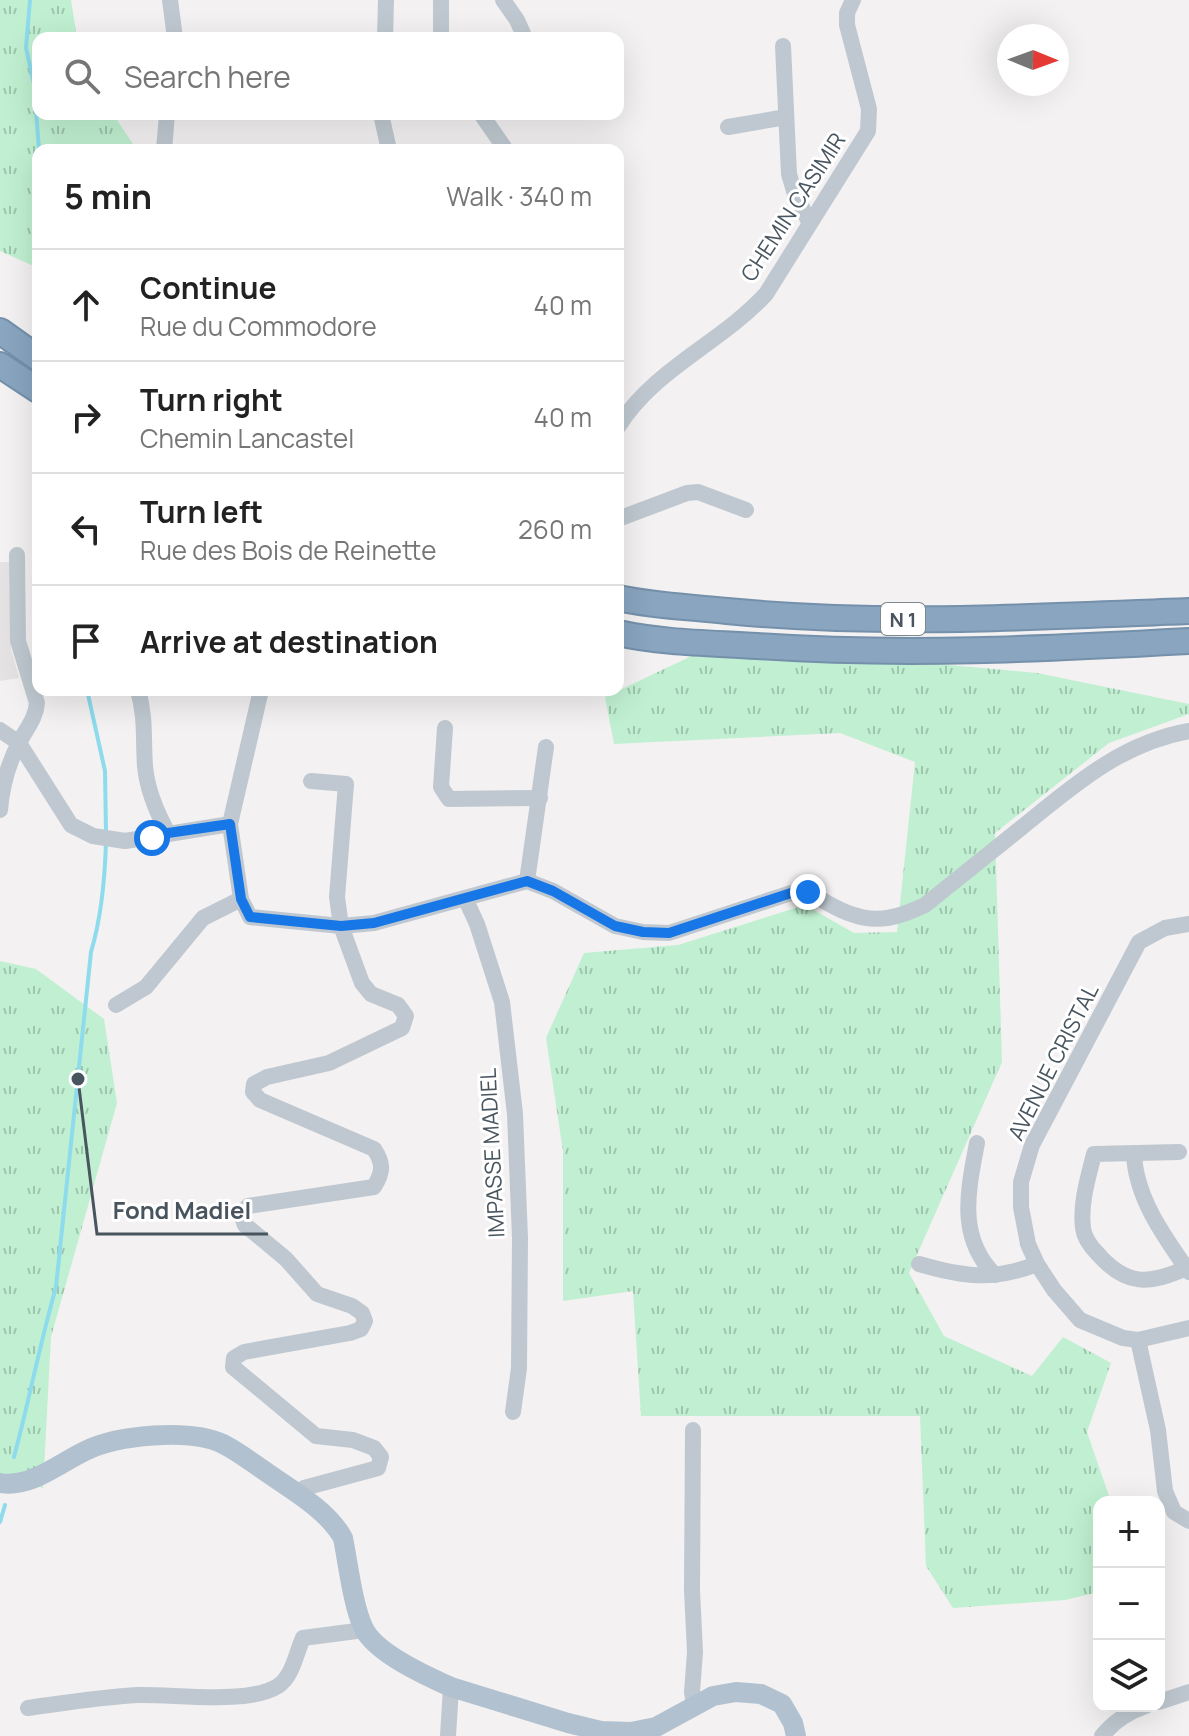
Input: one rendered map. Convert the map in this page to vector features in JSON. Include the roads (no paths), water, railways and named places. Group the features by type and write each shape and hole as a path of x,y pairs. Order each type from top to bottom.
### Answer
{"highway":[{"path":"0,331 32,354"},
{"path":"0,365 32,386"},
{"name":"N 1","path":"624,599 788,617 851,620 1189,611"},
{"name":"N 1","path":"624,634 717,644 852,652 1028,650 1189,641"}],"main road":[{"path":"0,1483 15,1484 43,1474 87,1449 109,1442 149,1437 205,1437 222,1444 299,1495 337,1527 343,1538 364,1630 405,1663 451,1687 601,1731 631,1732 656,1727 713,1696 736,1692 761,1694 782,1704 793,1723 796,1736"}],"street":[{"path":"170,0 174,32"},
{"path":"385,32 386,0"},
{"path":"441,0 441,32"},
{"path":"503,0 522,32"},
{"name":"CHEMIN CASIMIR","path":"624,417 631,405 663,377 748,313 781,273 809,222 864,138 870,124 869,109 847,25 847,13 853,0"},
{"path":"783,46 789,174 809,222"},
{"path":"728,127 786,117"},
{"path":"164,144 166,120"},
{"path":"382,120 388,144"},
{"path":"485,120 502,144"},
{"path":"624,517 674,497 698,492 746,510"},
{"path":"17,555 18,641 32,687"},
{"path":"0,810 7,771 36,713 35,696"},
{"path":"139,696 146,730 145,768 154,802 168,833"},
{"path":"260,696 230,824 241,899 250,917 341,926 374,923 527,881 553,891 615,926 643,932 669,933 808,892 851,914 876,919 899,918 925,905 1082,779 1128,750 1163,736 1189,731"},
{"path":"445,728 441,787 449,799 540,798"},
{"path":"0,730 19,743 71,825 93,836 125,841 230,824"},
{"path":"527,881 546,747"},
{"path":"299,1495 304,1488 378,1468 381,1457 374,1448 353,1440 316,1436 233,1367 234,1358 244,1352 350,1333 361,1329 365,1321 362,1313 352,1306 317,1294 286,1259 245,1225 241,1215 248,1206 374,1187 381,1175 382,1161 374,1149 260,1100 253,1092 254,1084 267,1077 329,1063 402,1028 405,1023 404,1010 371,994 362,983 341,926 337,897 346,784 311,781"},
{"name":"IMPASSE MADIEL","path":"465,898 477,924 502,1002 515,1114 520,1252 519,1368 513,1412"},
{"path":"116,1005 146,987 203,918 241,899"},
{"name":"AVENUE CRISTAL","path":"1138,1340 1123,1338 1080,1320 1054,1290 1028,1244 1021,1207 1021,1182 1032,1145 1139,942 1165,928 1189,924"},
{"path":"977,1143 968,1193 970,1233 980,1260 995,1275"},
{"path":"1134,1153 1135,1165 1153,1215 1188,1270 1153,1280 1124,1277 1106,1264 1083,1232 1082,1208 1094,1154 1134,1153 1179,1152"},
{"path":"919,1264 948,1273 1009,1275 1037,1264"},
{"path":"1189,1328 1138,1340 1158,1430 1165,1491 1174,1512 1189,1521"},
{"path":"693,1430 694,1705"},
{"path":"28,1708 137,1695 248,1696 268,1691 281,1683 291,1670 303,1638 364,1630"},
{"path":"448,1736 451,1687"},
{"path":"1165,1700 1189,1692"},
{"path":"1102,1736 1111,1724 1131,1712"}],"waterway":[{"path":"30,0 26,48 32,75"},
{"path":"37,120 39,144"},
{"path":"88,696 105,771 106,832"},
{"path":"14,1457 56,1287 91,952 102,897 106,841"},
{"path":"0,1522 5,1505"}],"place":[{"name":"Fond Madiel","path":"78,1079"}]}
